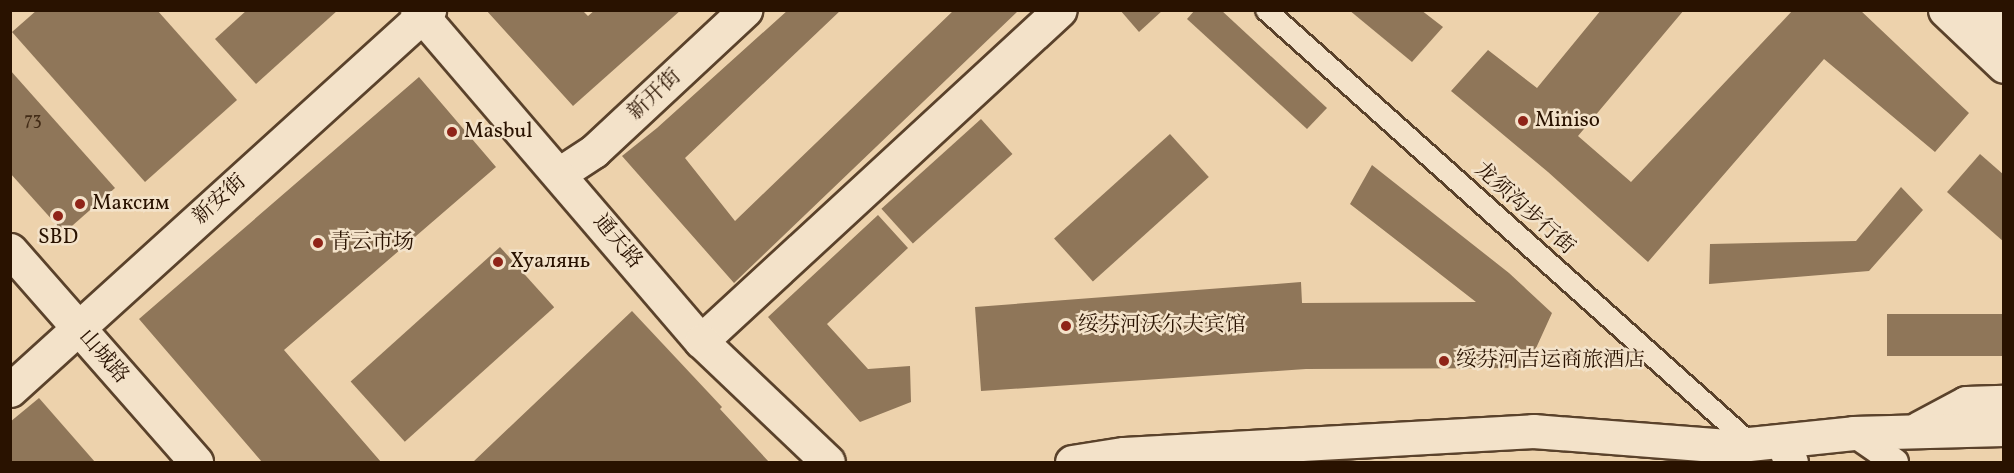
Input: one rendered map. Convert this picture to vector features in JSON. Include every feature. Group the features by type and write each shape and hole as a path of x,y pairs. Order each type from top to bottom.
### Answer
{"main road":[{"name":"新开街","path":"560,174 594,151 745,10"},
{"path":"701,341 1060,10"},
{"path":"1945,10 2004,66"},
{"path":"1981,10 2004,31"},
{"name":"通天路","path":"423,13 701,341 828,462"},
{"name":"新安街","path":"10,390 423,13"},
{"name":"山城路","path":"10,250 196,462"},
{"path":"1912,432 1966,403 2004,402"},
{"path":"1072,462 1533,431 1775,449 1853,433 2004,429"}],"street":[{"name":"龙须沟步行街","path":"1266,10 1775,449"},
{"path":"1853,433 1895,462"}],"building":[{"path":"37,10 157,10 237,100 145,182 12,32"},
{"path":"247,10 338,10 256,84 215,39"},
{"path":"486,10 582,10 588,16 595,10 681,10 573,106"},
{"path":"788,10 841,10 685,158 735,221 954,10 1019,10 734,283 622,156 657,128"},
{"path":"1120,10 1163,10 1139,32"},
{"path":"1195,10 1221,10 1327,108 1307,129 1187,19"},
{"path":"1349,10 1421,10 1443,27 1412,62"},
{"path":"1601,10 1684,10 1578,136 1631,182 1793,10 1860,10 1969,113 1935,152 1824,59 1648,262 1548,172 1451,91 1488,50 1537,88"},
{"path":"10,70 115,188 64,233 10,173"},
{"name":"青云市场","path":"419,77 496,167 284,350 381,462 262,462 139,319"},
{"path":"981,119 1012,154 913,244 881,209"},
{"path":"1170,134 1209,177 1093,281 1054,238"},
{"path":"1980,154 2004,175 2004,242 1947,192"},
{"path":"1372,165 1509,273 1552,313 1527,368 1306,369 981,391 975,307 1301,282 1302,303 1476,302 1350,204"},
{"path":"1901,187 1923,210 1869,271 1709,284 1710,244 1856,241"},
{"path":"878,215 908,248 827,324 868,369 910,366 911,402 860,422 768,317"},
{"path":"500,247 554,307 405,442 351,381"},
{"path":"632,311 722,407 720,409 769,462 473,462"},
{"path":"1887,314 2004,314 2004,356 1887,356"},
{"path":"39,398 95,462 10,462 10,422"}],"place":[{"name":"Miniso","path":"1523,121"},
{"name":"Masbul","path":"452,132"},
{"name":"Максим","path":"80,204"},
{"name":"SBD","path":"58,216"},
{"name":"青云市场","path":"318,243"},
{"name":"Хуалянь","path":"498,262"},
{"name":"绥芬河沃尔夫宾馆","path":"1066,326"},
{"name":"绥芬河吉运商旅酒店","path":"1444,361"}]}
